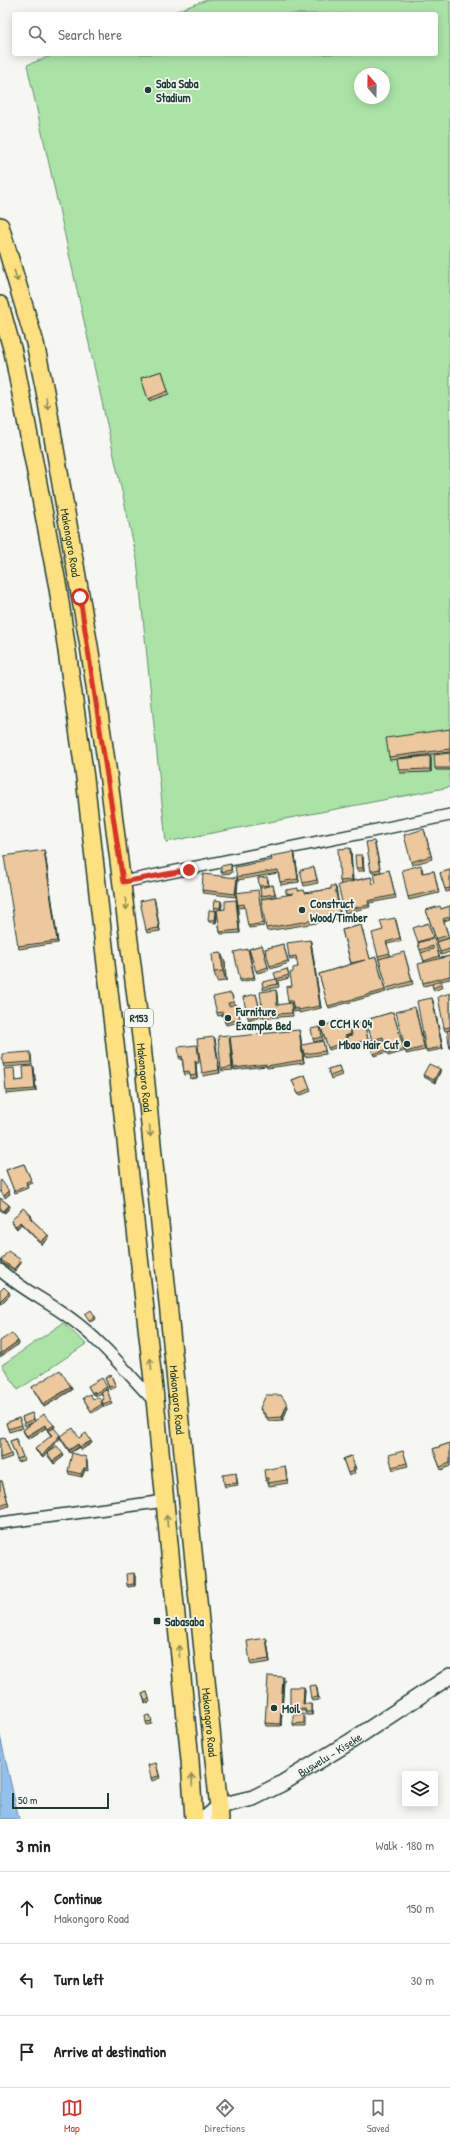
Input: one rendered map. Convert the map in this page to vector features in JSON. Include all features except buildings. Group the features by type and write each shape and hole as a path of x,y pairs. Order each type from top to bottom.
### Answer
{"main road":[{"name":"Makongoro Road","path":"0,226 33,336 45,392 90,652 123,882 142,1045 220,1812"},
{"name":"Makongoro Road","path":"0,305 16,367 58,588 98,888 155,1402 190,1760 194,1819"},
{"name":"Buswelu - Kiseke","path":"220,1812 281,1784 348,1743 450,1676"}],"street":[{"path":"123,882 450,816"},
{"path":"0,1270 12,1281 70,1318 92,1336 155,1402"},
{"path":"0,1524 165,1501"},
{"name":"Buswelu - Kiseke","path":"204,1819 220,1812"}],"green space":[{"path":"207,0 450,0 450,787 166,842 137,559 27,65 51,56 438,56 438,12 174,12"},
{"path":"63,1323 86,1344 18,1390 2,1365"}],"water":[{"path":"0,1736 19,1819 0,1819"}],"place":[{"name":"Saba Saba Stadium","path":"148,90"},
{"name":"Construct Wood/Timber","path":"302,910"},
{"name":"Furniture Example Bed","path":"228,1018"},
{"name":"CCM K 04","path":"322,1023"},
{"name":"Mbao Hair Cut","path":"407,1044"},
{"name":"Sabasaba","path":"157,1621"},
{"name":"Moil","path":"274,1708"}],"route":[{"path":"80,597 90,652 123,882 189,870"}]}
